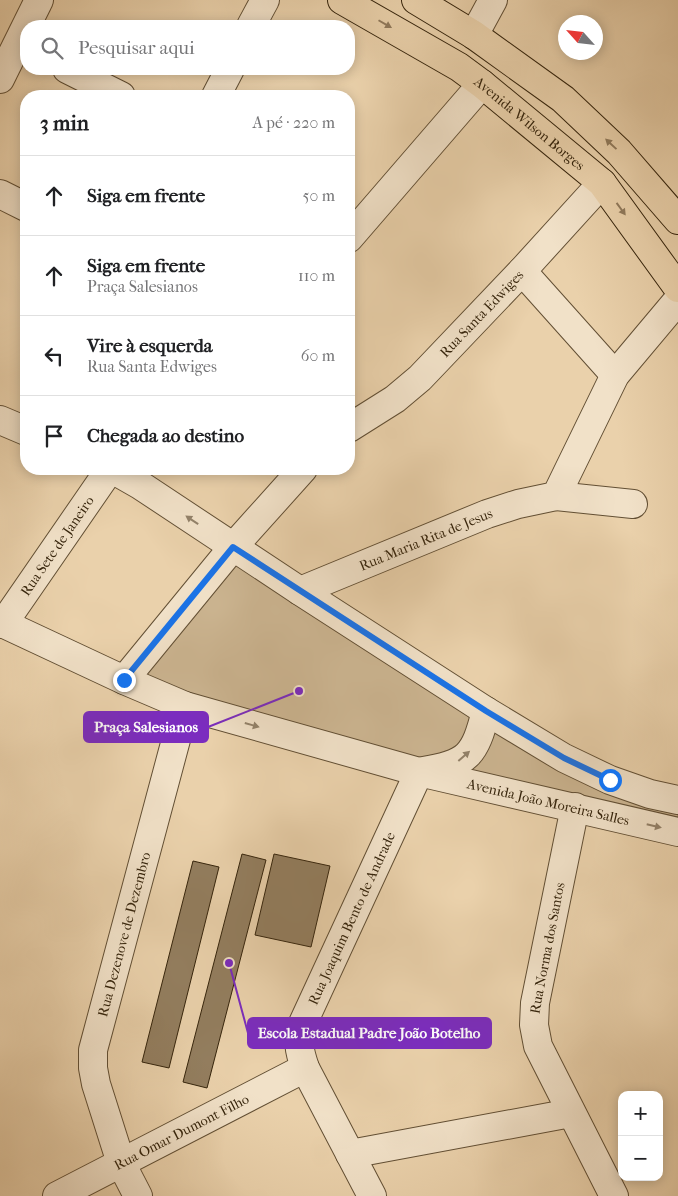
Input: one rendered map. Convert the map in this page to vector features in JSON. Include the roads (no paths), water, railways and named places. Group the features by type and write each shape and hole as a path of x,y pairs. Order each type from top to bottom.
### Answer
{"main road":[{"name":"Avenida Wilson Borges","path":"342,0 459,67 602,183 678,288"},
{"path":"416,0 474,35 562,99 620,152 678,220"}],"street":[{"path":"28,20 39,0"},
{"path":"474,35 493,0"},
{"path":"0,79 15,42"},
{"path":"79,75 109,90"},
{"path":"219,90 227,75"},
{"path":"355,231 482,84"},
{"name":"Rua Santa Edwiges","path":"355,424 395,399 420,378 522,271 602,183"},
{"path":"0,194 20,204"},
{"path":"522,271 615,374"},
{"path":"556,496 615,374 678,300"},
{"path":"0,420 20,428"},
{"name":"Rua Sete de Janeiro","path":"2,623 107,475"},
{"path":"124,680 233,547 298,475"},
{"path":"147,477 233,547 486,711 564,758 610,780 650,794 678,800"},
{"name":"Rua Maria Rita de Jesus","path":"300,591 487,514 518,504 556,496 633,504"},
{"name":"Avenida João Moreira Salles","path":"2,623 124,680 185,706 419,772 678,832"},
{"name":"Rua Dezenove de Dezembro","path":"138,1196 120,1163 92,1068 93,1050 185,706"},
{"path":"419,772 447,767 462,760 473,748 480,734 486,711"},
{"name":"Rua Joaquim Bento de Andrade","path":"372,1196 305,1068 299,1048 299,1035 419,772"},
{"name":"Rua Norma dos Santos","path":"575,807 535,1002 534,1025 538,1046 614,1196"},
{"name":"Rua Omar Dumont Filho","path":"57,1196 305,1068"},
{"path":"350,1154 571,1113"}],"place":[{"name":"Praça Salesianos","path":"299,691"},
{"name":"Escola Estadual Padre João Botelho","path":"229,963"}]}
